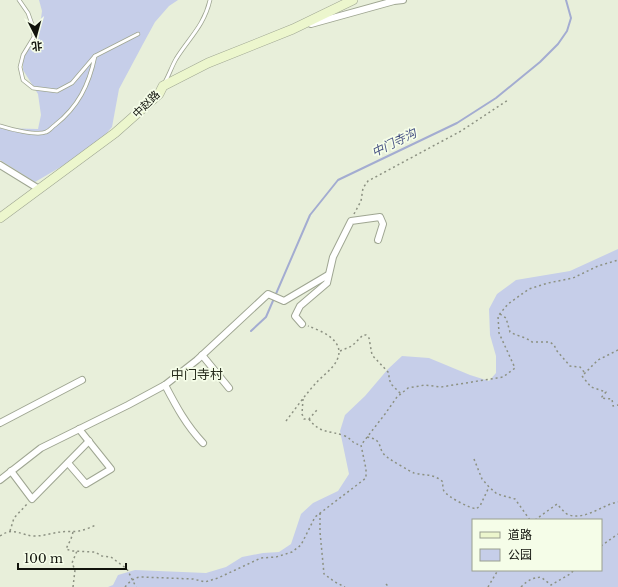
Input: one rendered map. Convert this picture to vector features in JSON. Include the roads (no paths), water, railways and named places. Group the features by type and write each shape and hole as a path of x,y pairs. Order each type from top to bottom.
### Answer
{"street":[{"name":"中赵路","path":"0,218 115,133 159,94 163,86 208,63 293,29 353,0"},
{"path":"293,29 394,0 402,0"},
{"path":"0,165 39,189"},
{"path":"302,324 295,316 300,306 327,283 333,257 351,221 380,217 383,224 378,240"},
{"path":"0,480 41,448 79,430 165,384 202,355 268,294 284,301 328,275"},
{"path":"202,355 229,388"},
{"path":"0,423 82,380"},
{"path":"165,384 192,432 203,443"},
{"path":"68,463 86,484 111,469 79,430"},
{"path":"11,471 32,499 89,441"}],"lane":[{"path":"19,0 28,13 33,27 34,37 23,55 20,67 23,80 33,88 57,91 72,82 95,56 138,34"},
{"path":"163,86 176,60 195,34 208,10 210,0"},
{"path":"0,126 34,134 45,132 68,115 79,100 93,68 95,56"}],"waterway":[{"name":"中门寺沟","path":"251,331 266,317 310,215 338,180 457,123 496,98 540,62 558,44 567,31 571,18 566,0"}],"district":[{"name":"中门寺村","path":"197,374"}]}
